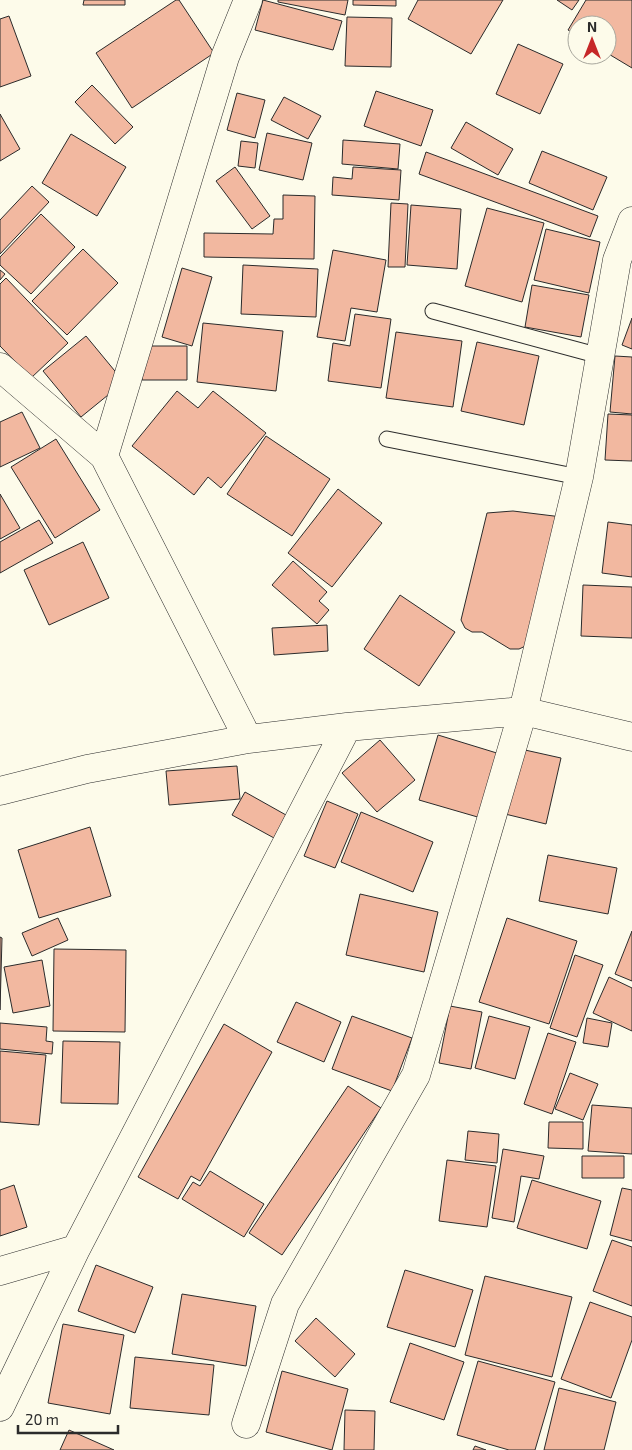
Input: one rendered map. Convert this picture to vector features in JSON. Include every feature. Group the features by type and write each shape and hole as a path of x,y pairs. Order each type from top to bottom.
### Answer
{"street":[{"path":"104,456 225,57 248,0"},
{"path":"246,1424 284,1304 416,1075 523,710 579,478 618,260 632,221"},
{"path":"0,367 104,456 248,739"},
{"path":"0,791 87,769 248,739 347,727 523,710 632,737"},
{"path":"0,1407 76,1249 347,727"},
{"path":"0,1271 76,1249"}],"lane":[{"path":"433,311 600,356"},
{"path":"387,439 579,478"}],"building":[{"path":"84,0 125,0 125,5 83,5"},
{"path":"176,0 179,0 214,53 132,108 96,53"},
{"path":"263,0 342,21 333,50 255,30"},
{"path":"278,0 348,0 345,15 278,2"},
{"path":"353,0 396,0 396,6 353,5"},
{"path":"418,0 503,0 471,54 408,19"},
{"path":"557,0 579,0 572,10"},
{"path":"586,0 632,0 632,68 617,59 617,15 577,15"},
{"path":"9,16 31,76 0,87 0,19"},
{"path":"347,17 392,18 391,67 345,66"},
{"path":"518,44 563,64 540,114 496,94"},
{"path":"92,85 133,127 115,144 75,102"},
{"path":"376,91 433,110 421,146 364,126"},
{"path":"237,93 265,100 255,138 227,130"},
{"path":"284,97 321,116 308,139 271,120"},
{"path":"0,114 20,149 0,161"},
{"path":"466,122 513,149 498,175 451,148"},
{"path":"267,133 312,143 303,180 259,170"},
{"path":"71,134 126,167 97,216 42,183"},
{"path":"343,140 400,144 398,169 342,164"},
{"path":"241,141 258,143 255,168 238,166"},
{"path":"542,151 607,177 593,210 529,183"},
{"path":"426,152 598,216 590,237 419,174"},
{"path":"235,167 270,216 252,229 216,181"},
{"path":"353,167 401,170 399,200 332,195 333,177 352,179"},
{"path":"32,186 49,202 0,254 0,220"},
{"path":"283,195 315,196 314,259 204,257 204,233 273,234 274,219 283,219"},
{"path":"391,203 408,204 405,267 388,267"},
{"path":"411,205 461,209 457,269 407,265"},
{"path":"487,208 544,223 522,302 465,286"},
{"path":"41,214 75,247 31,294 0,265 0,257"},
{"path":"546,229 600,242 589,293 534,280"},
{"path":"83,249 118,283 67,335 32,301"},
{"path":"333,250 386,260 377,312 351,308 345,341 317,337"},
{"path":"243,265 318,269 316,317 241,314"},
{"path":"182,268 212,277 192,346 162,337"},
{"path":"0,270 5,274 0,280"},
{"path":"6,278 68,343 31,378 0,346 0,284"},
{"path":"532,285 589,295 581,337 525,327"},
{"path":"355,314 391,319 381,388 328,381 333,343 350,346"},
{"path":"632,318 632,349 622,345"},
{"path":"203,323 283,331 276,391 197,382"},
{"path":"396,332 462,341 453,407 386,398"},
{"path":"86,336 124,382 81,417 43,371"},
{"path":"477,342 539,356 524,425 461,411"},
{"path":"142,346 187,346 187,380 142,380"},
{"path":"615,356 632,357 632,414 610,412"},
{"path":"177,391 198,408 213,391 266,433 221,488 208,477 194,495 132,446"},
{"path":"22,412 40,448 0,467 0,422"},
{"path":"608,414 632,415 632,461 605,460"},
{"path":"266,436 330,479 292,536 227,494"},
{"path":"56,439 100,510 55,538 11,467"},
{"path":"338,489 382,523 332,587 288,553"},
{"path":"0,494 20,528 0,539"},
{"path":"513,511 562,517 530,644 519,649 510,649 482,632 472,632 465,628 461,620 487,513"},
{"path":"39,520 53,543 0,573 0,542"},
{"path":"608,522 632,525 632,577 602,573"},
{"path":"83,542 109,598 49,625 24,570"},
{"path":"293,561 327,592 319,601 329,610 317,624 272,585"},
{"path":"583,585 632,587 632,638 581,636"},
{"path":"400,595 455,632 419,686 364,649"},
{"path":"327,625 328,651 274,655 272,628"},
{"path":"438,735 500,754 481,818 419,800"},
{"path":"380,740 415,780 377,812 342,773"},
{"path":"516,748 561,758 546,824 501,813"},
{"path":"237,766 240,799 169,805 166,771"},
{"path":"245,792 286,815 274,838 232,815"},
{"path":"327,801 358,814 335,868 304,856"},
{"path":"361,812 433,842 413,892 341,862"},
{"path":"90,827 111,896 39,918 18,850"},
{"path":"548,855 617,868 608,914 539,901"},
{"path":"360,894 438,912 424,972 346,955"},
{"path":"58,918 68,940 32,956 22,933"},
{"path":"507,918 577,941 549,1024 479,1002"},
{"path":"632,931 632,981 615,974"},
{"path":"0,937 2,938 0,1010"},
{"path":"54,949 126,950 125,1032 53,1031"},
{"path":"575,955 603,965 577,1037 550,1028"},
{"path":"42,960 50,1006 13,1013 4,967"},
{"path":"609,977 632,988 632,1031 593,1013"},
{"path":"296,1002 341,1022 324,1062 277,1042"},
{"path":"450,1006 482,1012 471,1069 439,1063"},
{"path":"352,1016 412,1038 392,1091 332,1069"},
{"path":"489,1016 530,1027 515,1079 475,1068"},
{"path":"587,1018 612,1023 608,1047 583,1043"},
{"path":"0,1023 47,1027 46,1041 53,1042 52,1054 0,1049"},
{"path":"224,1024 272,1052 200,1181 191,1176 178,1199 138,1177"},
{"path":"548,1033 576,1042 552,1114 524,1104"},
{"path":"63,1041 120,1042 118,1104 61,1103"},
{"path":"0,1051 46,1055 39,1125 0,1122"},
{"path":"570,1073 598,1084 583,1120 555,1109"},
{"path":"348,1086 381,1108 282,1255 249,1233"},
{"path":"592,1105 632,1108 632,1154 588,1151"},
{"path":"549,1122 583,1122 583,1149 548,1148"},
{"path":"468,1131 499,1134 497,1163 465,1160"},
{"path":"503,1149 544,1156 539,1179 521,1176 514,1222 492,1218"},
{"path":"582,1156 624,1156 624,1178 582,1178"},
{"path":"447,1160 496,1166 487,1227 439,1221"},
{"path":"210,1171 264,1204 244,1237 182,1199 193,1182 200,1186"},
{"path":"532,1180 601,1201 587,1249 517,1228"},
{"path":"14,1185 27,1227 0,1236 0,1190"},
{"path":"622,1188 632,1190 632,1241 610,1235"},
{"path":"612,1240 632,1247 632,1306 593,1291"},
{"path":"96,1265 153,1287 135,1333 78,1311"},
{"path":"405,1270 473,1290 455,1347 387,1327"},
{"path":"485,1276 572,1297 552,1377 465,1355"},
{"path":"182,1294 256,1306 246,1366 172,1354"},
{"path":"590,1302 632,1317 632,1340 611,1398 561,1379"},
{"path":"316,1318 355,1354 335,1377 295,1341"},
{"path":"63,1324 124,1335 110,1414 48,1403"},
{"path":"410,1343 464,1362 444,1420 390,1402"},
{"path":"135,1357 214,1365 209,1415 130,1408"},
{"path":"478,1361 555,1382 535,1450 509,1450 457,1435"},
{"path":"282,1371 348,1389 332,1450 266,1432"},
{"path":"559,1388 616,1402 604,1450 544,1450"},
{"path":"345,1410 375,1411 374,1450 344,1450"},
{"path":"69,1430 114,1450 60,1450"},
{"path":"475,1446 486,1450 473,1450"}]}
